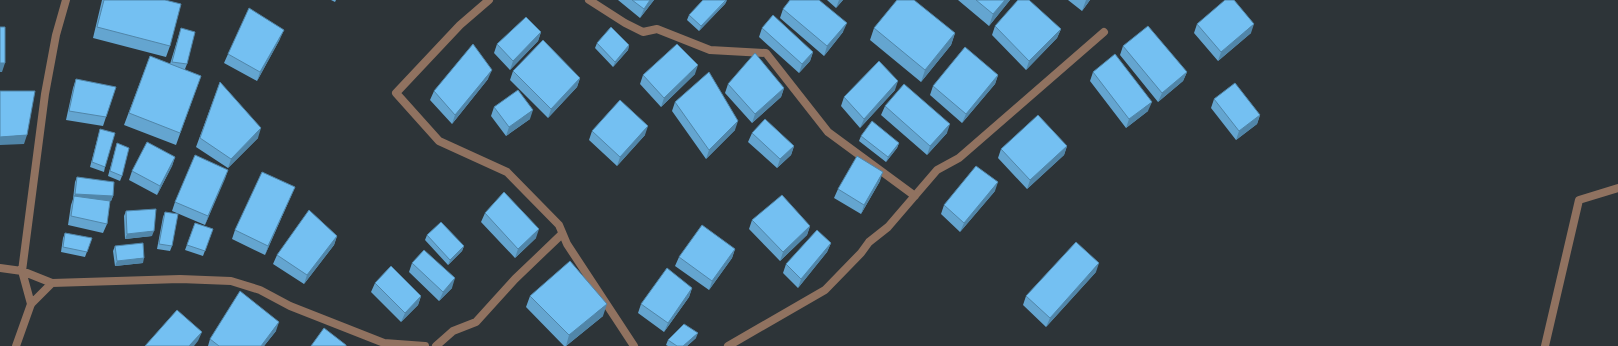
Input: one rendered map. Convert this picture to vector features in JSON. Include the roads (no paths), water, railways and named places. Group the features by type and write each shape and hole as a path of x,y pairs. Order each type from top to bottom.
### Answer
{"street":[{"path":"31,304 22,271 45,94 56,36 66,0"},
{"path":"489,0 460,25 396,93 439,141 507,172 559,225 567,244 634,346"},
{"path":"589,0 625,23 643,32 657,29 710,50 766,53 828,132 915,196"},
{"path":"728,346 826,290 861,253 869,242 888,227 937,170 959,158 1104,32"},
{"path":"1545,346 1579,200 1618,188"},
{"path":"436,346 453,331 476,322 515,279 562,234"},
{"path":"0,268 22,271 52,283 180,279 231,281 260,290 290,306 384,343 425,346"},
{"path":"16,346 31,304 52,283"}]}
